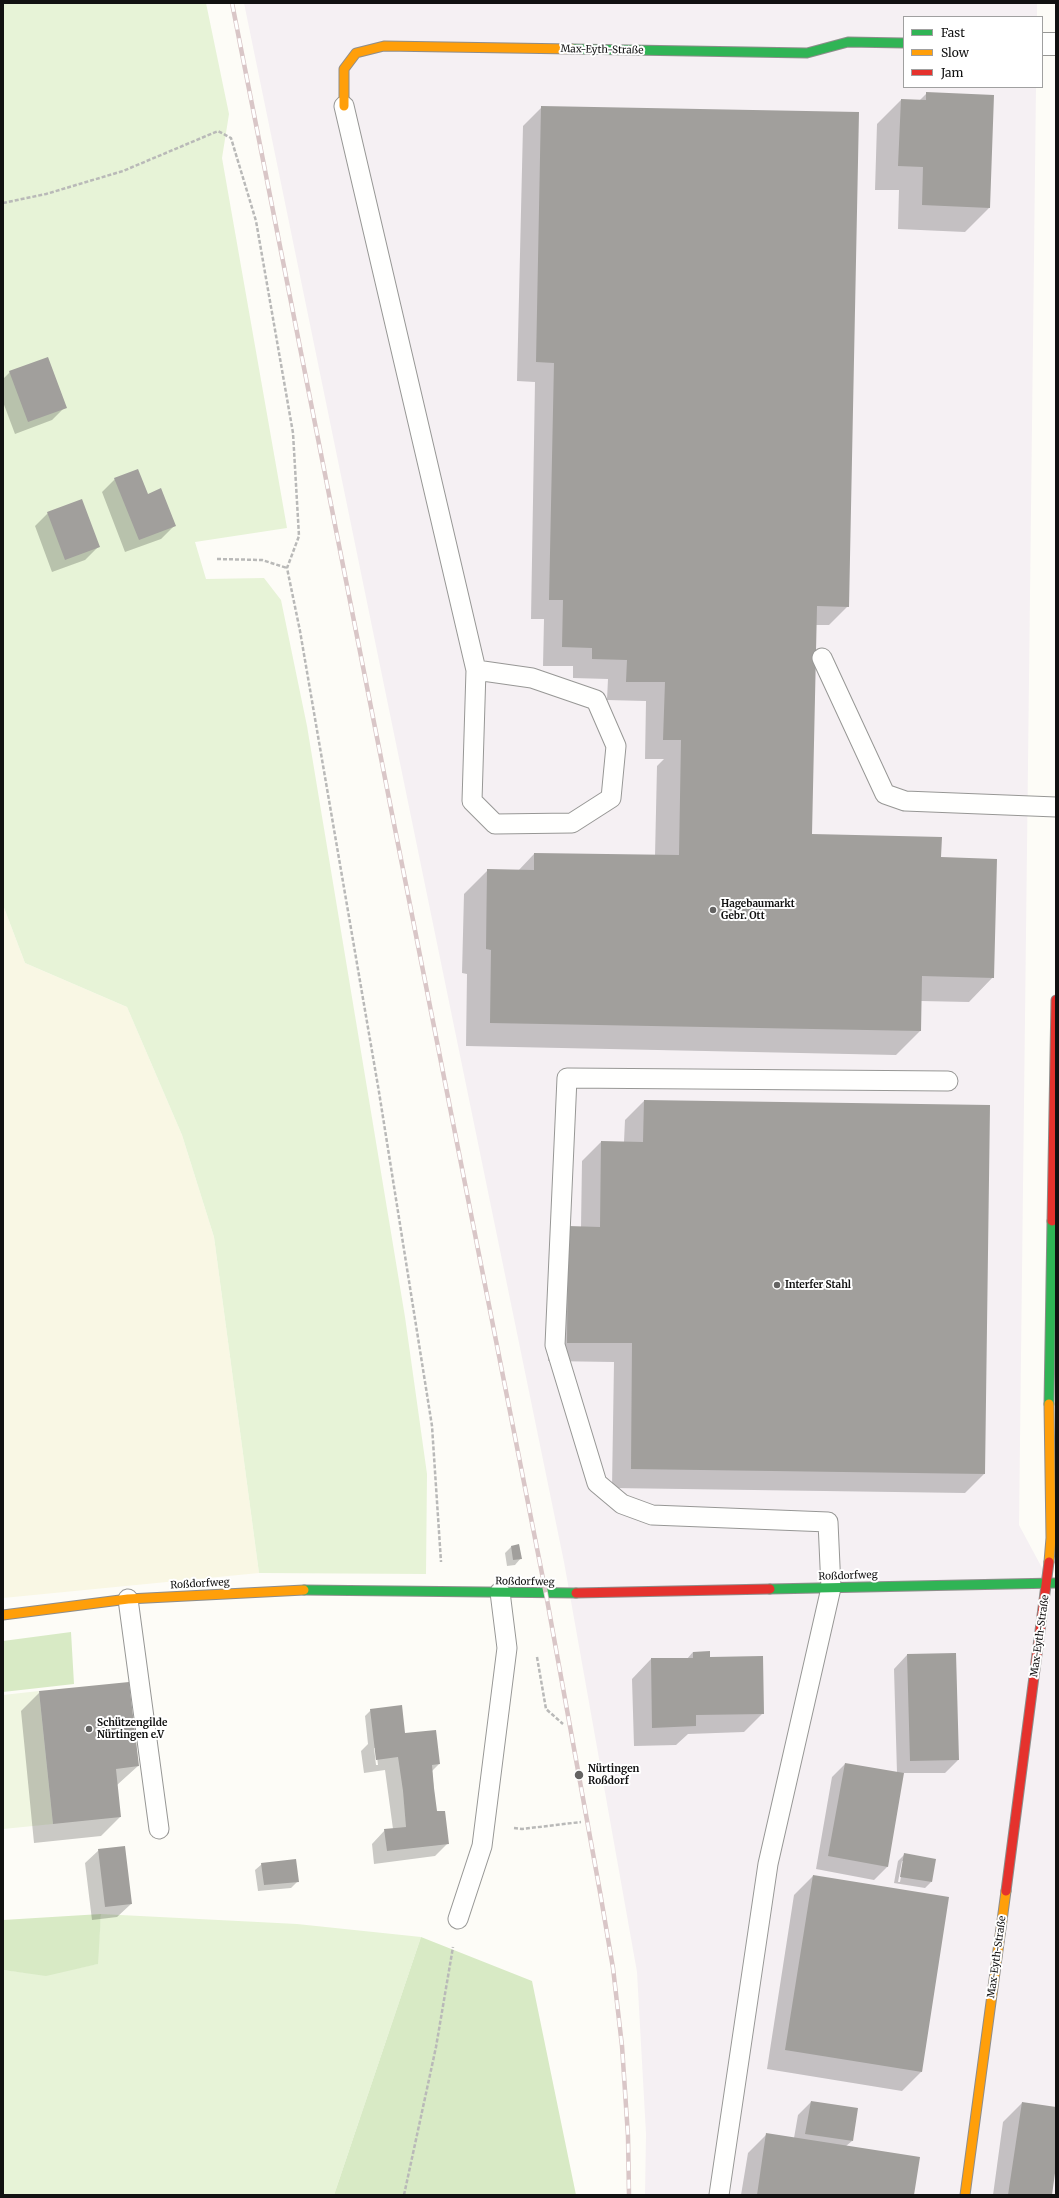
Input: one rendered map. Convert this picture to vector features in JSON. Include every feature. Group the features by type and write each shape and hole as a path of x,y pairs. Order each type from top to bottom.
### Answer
{"street":[{"name":"Max-Eyth-Straße","path":"344,106 344,69 356,53 384,46 807,53 848,42 903,43"},
{"path":"1043,44 1056,44"},
{"name":"Max-Eyth-Straße","path":"965,2195 1052,1583 1049,1416 1056,1000"},
{"name":"Roßdorfweg","path":"3,1615 128,1599 286,1590 500,1592 546,1594 1052,1583"}],"lane":[{"path":"344,106 476,670 472,801 495,824 572,823 611,798 616,746 596,700 532,678 476,670"},
{"path":"822,658 885,794 906,801 1056,807"},
{"path":"719,2195 768,1864 831,1588 828,1522 652,1515 622,1504 597,1483 555,1345 567,1078 948,1082"},
{"path":"458,1919 482,1846 507,1648 500,1592"},
{"path":"128,1599 159,1828"}],"path":[{"path":"3,203 46,194 122,171 218,131 231,138 256,221 293,433 300,536 287,568 301,638 380,1092 432,1426 443,1592"},
{"path":"217,559 262,560 287,568"},
{"path":"507,1648 534,1642 546,1709 562,1724"},
{"path":"537,1827 581,1822"},
{"path":"404,2195 436,2047 458,1919"}],"shaded area":[{"path":"244,3 1037,3 1037,16 903,16 903,88 1036,88 1019,1525 1056,1594 1056,2195 645,2195 646,2134 637,1972 564,1562"},
{"path":"3,905 25,963 127,1007 182,1135 214,1237 259,1573 3,1598"}],"green space":[{"path":"3,3 206,3 229,114 222,158 287,528 195,542 206,579 264,578 281,600 307,726 405,1317 427,1474 426,1574 259,1573 214,1237 182,1135 127,1007 25,963 3,905"},
{"path":"71,1632 74,1684 3,1692 3,1641"},
{"path":"39,1691 53,1824 3,1829 3,1695"},
{"path":"101,1914 297,1924 421,1937 334,2195 3,2195 3,1970 46,1975 97,1964"},
{"path":"101,1914 98,1964 46,1976 3,1970 3,1920"},
{"path":"421,1937 532,1981 576,2195 334,2195"}],"building":[{"path":"926,92 994,95 990,208 922,205 923,167 898,166 901,99 926,100"},
{"path":"541,106 859,112 849,607 817,606 812,834 942,837 941,857 997,859 994,978 922,976 921,1031 490,1023 491,950 486,949 487,869 534,870 534,853 679,855 681,740 663,740 665,682 626,682 627,660 592,659 592,648 562,647 563,600 549,600 554,363 536,362"},
{"path":"48,357 67,408 28,422 9,371"},
{"path":"138,469 148,494 161,488 176,526 139,540 114,478"},
{"path":"82,499 100,547 65,560 47,512"},
{"name":"Interfer Stahl","path":"644,1100 990,1105 985,1474 631,1469 632,1343 567,1343 568,1226 600,1227 601,1141 643,1142"},
{"path":"519,1544 522,1559 513,1560 511,1546"},
{"path":"710,1651 710,1657 763,1656 764,1714 696,1715 696,1726 652,1728 651,1658 693,1658 693,1652"},
{"path":"956,1653 959,1760 910,1761 907,1654"},
{"name":"Schützengilde Nürtingen e.V","path":"129,1682 139,1766 116,1769 121,1817 53,1824 39,1691"},
{"path":"402,1705 405,1733 436,1730 440,1764 432,1765 434,1788 437,1811 445,1811 449,1844 387,1851 384,1829 406,1827 403,1791 398,1757 376,1760 370,1709"},
{"path":"845,1763 904,1773 888,1867 828,1856"},
{"path":"125,1846 132,1904 105,1907 98,1849"},
{"path":"904,1853 936,1859 932,1882 900,1877"},
{"path":"296,1859 299,1882 264,1885 261,1863"},
{"path":"813,1875 949,1897 922,2072 785,2050"},
{"path":"811,2101 858,2108 853,2141 805,2134"},
{"path":"1022,2102 1056,2107 1056,2166 1052,2195 1008,2195"},
{"path":"766,2133 920,2157 914,2195 757,2195"}],"railway":[{"path":"232,3 546,1594 600,1892 613,1968 622,2046 628,2136 629,2195"}],"traffic: fast":[{"path":"572,49 807,53 848,42 903,43"},
{"path":"1049,1404 1052,1221"},
{"path":"770,1589 1056,1583"},
{"path":"304,1590 576,1593"}],"traffic: slow":[{"path":"344,106 344,69 356,53 384,46 572,49"},
{"path":"1049,1404 1051,1538 1049,1562"},
{"path":"3,1615 128,1599 304,1590"},
{"path":"965,2195 1006,1891"}],"traffic: jam":[{"path":"1052,1221 1056,1000"},
{"path":"1006,1891 1049,1562"},
{"path":"576,1593 770,1589"}],"place":[{"name":"Hagebaumarkt Gebr. Ott","path":"713,910"},
{"name":"Interfer Stahl","path":"777,1285"},
{"name":"Schützengilde Nürtingen e.V","path":"89,1729"},
{"name":"Nürtingen Roßdorf","path":"579,1775"}]}
